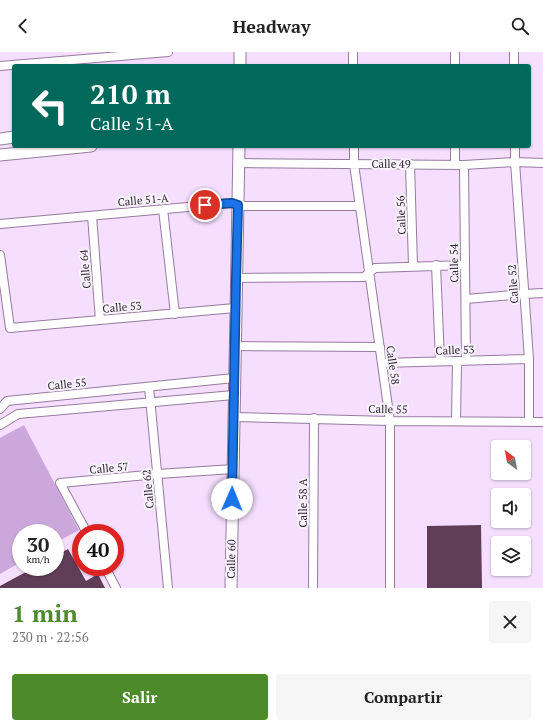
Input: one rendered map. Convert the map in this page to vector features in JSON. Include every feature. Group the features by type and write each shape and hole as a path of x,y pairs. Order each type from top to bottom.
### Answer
{"street":[{"path":"18,64 99,55 168,52"},
{"path":"240,52 240,64"},
{"path":"353,52 353,64"},
{"path":"455,52 455,64"},
{"path":"514,52 514,64"},
{"path":"0,66 12,65"},
{"path":"0,139 12,137"},
{"path":"0,155 71,148"},
{"name":"Calle 60","path":"230,588 239,148"},
{"name":"Calle 58","path":"354,148 354,164 390,421 390,588"},
{"path":"455,148 455,165"},
{"name":"Calle 52","path":"515,148 529,359 529,421"},
{"name":"Calle 49","path":"238,163 464,165 515,162 543,164"},
{"name":"Calle 56","path":"410,164 413,266"},
{"name":"Calle 54","path":"464,165 466,360"},
{"name":"Calle 51-A","path":"0,224 232,203 244,206 360,206"},
{"path":"163,209 175,314"},
{"name":"Calle 64","path":"92,216 100,320"},
{"name":"Calle 53","path":"0,255 10,328 235,308"},
{"path":"236,278 364,277 375,268 465,264"},
{"name":"Calle 54","path":"436,266 440,361"},
{"path":"466,299 524,294 543,294"},
{"path":"234,346 380,348"},
{"name":"Calle 53","path":"382,363 529,359"},
{"path":"456,421 457,361"},
{"name":"Calle 55","path":"0,409 8,401 234,378"},
{"name":"Calle 62","path":"150,387 168,588"},
{"path":"0,424 18,414 234,395"},
{"name":"Calle 55","path":"233,417 390,421 543,422"},
{"name":"Calle 58 A","path":"313,588 314,418"},
{"name":"Calle 57","path":"81,524 60,483 232,469"},
{"path":"110,576 116,588"}],"shaded area":[{"path":"24,425 76,524 72,524 72,534 64,538 64,524 12,524 12,567 0,574 0,438"}],"building":[{"path":"481,525 482,588 427,588 427,526"},
{"path":"68,549 72,556 72,576 83,576 86,581 95,576 99,576 105,588 0,588 0,586 18,576 64,576 64,551"}],"route":[{"path":"205,205 232,203 238,205 232,499"}]}
